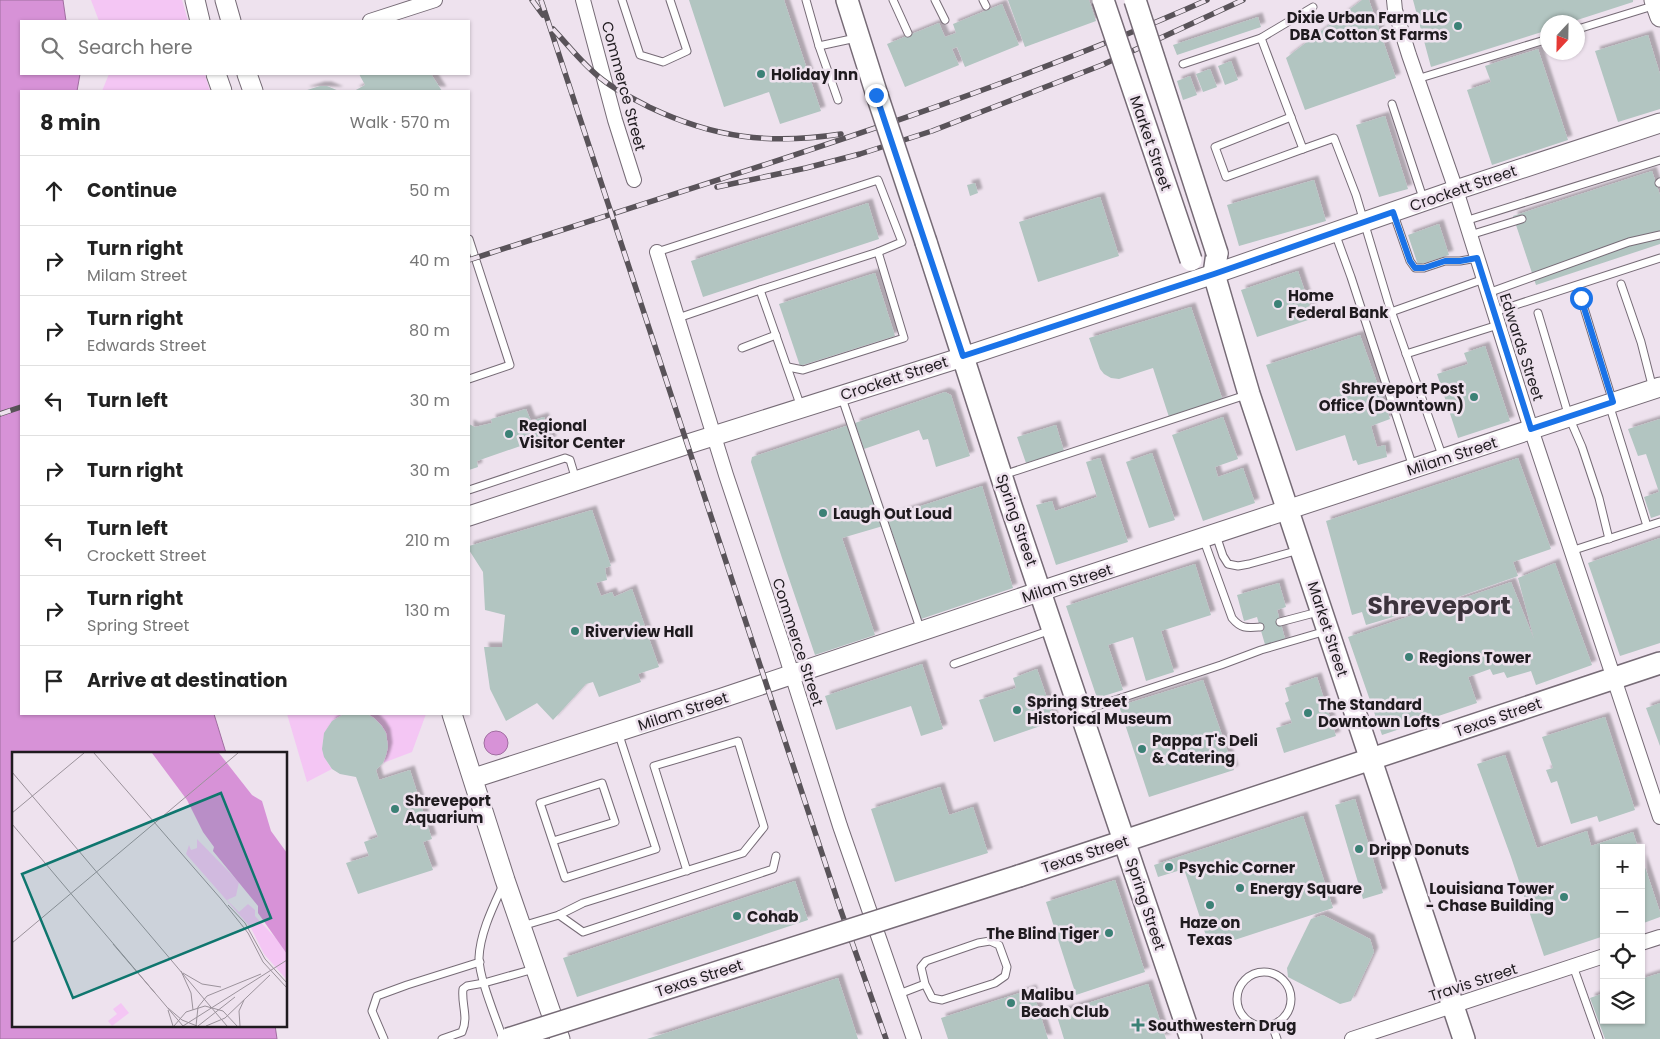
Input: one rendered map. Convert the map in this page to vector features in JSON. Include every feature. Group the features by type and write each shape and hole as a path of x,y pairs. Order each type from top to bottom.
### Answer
{"main road":[{"name":"Spring Street","path":"847,0 876,95 926,242 1001,475 1191,1039"},
{"name":"Market Street","path":"1103,0 1191,260 1214,274"},
{"name":"Market Street","path":"1135,0 1217,253 1214,274 1249,394 1464,1039"},
{"name":"Texas Street","path":"508,1039 1020,876 1660,663"}],"street":[{"path":"195,0 200,20"},
{"path":"225,0 231,20"},
{"path":"373,20 416,3 435,0"},
{"name":"Commerce Street","path":"583,0 614,120 634,180"},
{"name":"Edwards Street","path":"1394,0 1395,10 1417,79 1456,190 1531,429 1660,817"},
{"path":"216,75 222,90"},
{"path":"247,75 253,90"},
{"name":"Crockett Street","path":"470,516 1214,274 1456,190 1660,123"},
{"name":"Commerce Street","path":"657,252 726,475 840,826 914,1039"},
{"name":"Milam Street","path":"474,778 722,698 1656,388"},
{"path":"452,715 505,880 560,1039"},
{"path":"1645,942 1660,937"},
{"name":"Travis Street","path":"1352,1039 1600,957"}],"lane":[{"path":"622,0 640,55 663,62 687,50 670,0"},
{"path":"806,0 819,46 838,100"},
{"path":"893,0 908,33"},
{"path":"935,0 945,20"},
{"path":"1183,64 1262,38 1313,7"},
{"path":"1585,27 1657,7"},
{"path":"819,46 858,37"},
{"path":"1262,38 1303,149"},
{"path":"1417,79 1540,41"},
{"path":"1392,104 1424,201"},
{"path":"1291,117 1214,148 1226,177 1334,138 1356,195 1391,312 1443,458"},
{"path":"1465,220 1660,160"},
{"path":"657,252 878,180 902,242 878,252 678,318"},
{"path":"1393,212 1410,261 1415,268 1424,268 1445,261 1477,258"},
{"path":"1470,235 1522,219"},
{"path":"1334,232 1351,277 1414,468"},
{"path":"1488,293 1629,242 1660,234"},
{"path":"470,242 510,364 470,379"},
{"path":"788,367 803,370 904,338 878,252"},
{"path":"1406,354 1496,318 1660,258"},
{"path":"1391,312 1484,279"},
{"path":"1621,284 1656,388"},
{"path":"760,290 801,408"},
{"path":"1581,298 1647,526"},
{"path":"1538,313 1569,417 1582,447 1599,498 1609,539"},
{"path":"742,348 776,335"},
{"path":"1001,475 1249,394"},
{"path":"841,395 921,632"},
{"path":"470,490 565,458 570,460 576,481"},
{"path":"1571,551 1660,522"},
{"path":"1209,536 1228,564 1238,566 1302,550"},
{"path":"1209,536 1232,618 1238,625 1248,628 1260,627"},
{"path":"1280,622 1325,621"},
{"path":"1081,711 1262,650 1325,621"},
{"path":"954,664 1053,629"},
{"path":"553,841 615,822 602,783 540,802 565,878 656,849 618,732"},
{"path":"522,926 559,915 583,903 687,871 743,853 764,827 738,741 654,766 687,871"},
{"path":"559,915 583,932 772,869 776,856"},
{"path":"503,1039 484,983 479,958 483,937 492,909 505,880"},
{"path":"990,941 1000,945 1007,967 1005,976 995,983 942,1000 932,998 925,984 921,967 926,961 978,943 990,941"},
{"path":"384,1039 372,1011 377,996 480,962"},
{"path":"1573,966 1599,1039"},
{"path":"442,1039 462,1032 466,1020 462,989 467,986 536,969"},
{"path":"1262,972 1278,976 1285,982 1289,990 1291,998 1290,1007 1280,1021 1272,1025 1254,1024 1246,1020 1240,1013 1237,995 1240,986 1245,979 1253,974 1262,972"},
{"path":"899,994 925,984"},
{"path":"1272,1025 1277,1039"}],"shaded area":[{"path":"0,0 63,0 66,20 20,20 20,75 80,75 77,90 20,90 20,715 214,715 226,752 12,752 12,1026 275,1026 277,1039 0,1039"},
{"path":"91,0 182,0 188,20 99,20"},
{"path":"109,75 205,75 210,90 102,90"},
{"path":"287,715 342,715 330,724 323,738 324,754 332,769 307,782"},
{"path":"369,715 426,715 412,752 383,763 387,748 386,735 374,718"},
{"path":"496,731 505,734 508,743 505,752 496,755 487,752 484,743 487,734"}],"building":[{"name":"Holiday Inn","path":"689,0 784,0 821,111 780,124 769,92 724,107"},
{"path":"1008,0 1089,0 1096,21 1025,47"},
{"path":"1362,0 1369,0 1396,78 1305,110 1286,58"},
{"path":"1413,0 1633,0 1633,2 1585,17 1585,15 1540,15 1540,33 1431,67"},
{"path":"1002,4 1019,45 965,67 957,47 952,49 959,65 905,87 887,44 939,23 945,37 956,33 953,24"},
{"path":"1258,17 1261,27 1177,55 1173,45"},
{"path":"1648,35 1660,74 1660,109 1618,122 1595,51"},
{"path":"1538,49 1540,60 1542,60 1568,140 1492,165 1467,90 1491,82 1485,66"},
{"path":"1231,61 1238,80 1225,85 1218,66"},
{"path":"1210,69 1217,87 1203,92 1196,74"},
{"path":"360,75 432,75 441,90 356,90 365,85"},
{"path":"1190,76 1197,95 1183,100 1177,81"},
{"path":"327,86 337,90 307,90"},
{"path":"1385,116 1408,189 1379,197 1356,125"},
{"path":"1652,171 1660,195 1660,244 1536,285 1513,216"},
{"path":"1314,180 1326,221 1239,246 1227,205"},
{"path":"975,183 978,193 970,196 967,185"},
{"path":"1100,197 1119,256 1038,282 1019,222"},
{"path":"868,203 879,239 703,297 691,261"},
{"path":"1439,224 1449,255 1418,265 1408,235"},
{"name":"Home Federal Bank","path":"1298,271 1314,318 1257,337 1241,290"},
{"path":"875,273 895,336 800,366 779,304"},
{"path":"1191,307 1223,401 1169,417 1153,368 1119,379 1111,378 1100,369 1089,338"},
{"path":"1360,335 1390,419 1371,426 1377,447 1385,445 1387,457 1358,465 1356,460 1353,461 1345,435 1296,451 1266,365"},
{"name":"Shreveport Post Office (Downtown)","path":"1485,346 1510,421 1458,438 1437,374 1468,364 1464,353"},
{"path":"945,392 951,395 970,456 936,467 928,439 923,440 919,430 864,449 855,423"},
{"name":"Regional Visitor Center","path":"526,409 531,421 544,417 552,441 534,447 532,442 477,461 478,467 470,470 470,424 475,427 492,423 491,419"},
{"path":"1223,417 1238,459 1215,467 1218,477 1243,468 1255,503 1203,521 1172,435"},
{"path":"1660,419 1660,515 1651,518 1644,497 1659,492 1646,454 1638,456 1628,429"},
{"path":"849,425 883,526 842,538 875,635 815,655 751,462 752,457"},
{"path":"1056,425 1064,451 1026,463 1017,437"},
{"path":"1152,453 1175,520 1149,528 1126,462"},
{"path":"1100,458 1128,542 1056,565 1036,505 1052,501 1055,511 1097,497 1086,462"},
{"path":"1518,458 1551,549 1513,562 1518,576 1444,602 1366,625 1362,612 1352,615 1326,521"},
{"path":"982,486 1013,588 921,619 887,517"},
{"name":"Riverview Hall","path":"592,510 611,566 605,568 607,580 596,583 601,596 612,592 614,597 632,589 659,667 638,674 641,682 599,697 593,682 586,684 553,720 537,703 506,721 490,689 484,647 502,647 505,615 485,610 483,572 470,552 470,546"},
{"path":"1660,538 1660,643 1620,656 1588,563"},
{"path":"1555,563 1592,665 1536,685 1531,671 1507,678 1504,672 1493,675 1490,669 1468,677 1477,703 1382,735 1348,637 1511,582 1534,639 1518,578"},
{"path":"1195,564 1211,615 1161,631 1174,672 1146,681 1133,637 1108,645 1123,690 1097,698 1066,606"},
{"path":"1279,583 1286,607 1277,610 1286,642 1266,648 1257,617 1244,621 1237,595"},
{"path":"922,664 943,729 921,736 911,706 836,730 825,696"},
{"name":"Spring Street Historical Museum","path":"1037,669 1055,721 994,742 979,700 1016,688 1013,678"},
{"name":"The Standard Downtown Lofts","path":"1317,677 1336,736 1284,753 1276,728 1292,723 1285,703 1289,701 1285,688"},
{"path":"1203,680 1234,770 1149,797 1119,706"},
{"path":"1660,703 1660,746 1646,708"},
{"name":"Shreveport Aquarium","path":"342,715 369,715 381,725 386,733 388,747 383,763 376,770 379,780 410,770 432,839 423,842 433,870 358,894 346,863 369,856 364,842 378,837 356,777 340,774 332,769 324,757 322,749 324,733 332,721"},
{"path":"1605,717 1635,810 1599,822 1597,816 1571,824 1557,781 1551,783 1546,770 1553,768 1542,737"},
{"name":"Louisiana Tower - Chase Building","path":"1505,755 1537,848 1587,831 1591,846 1633,832 1637,844 1600,844 1600,937 1544,956 1477,764"},
{"path":"940,787 949,815 973,807 988,853 895,882 871,809"},
{"name":"Dripp Donuts","path":"1355,799 1383,893 1363,899 1335,805"},
{"path":"1303,816 1333,908 1210,948 1184,869 1158,877 1154,865"},
{"path":"1645,867 1660,912 1660,917 1645,923"},
{"name":"The Blind Tiger","path":"1115,880 1145,972 1076,995 1046,902"},
{"path":"795,881 808,920 577,997 563,958"},
{"path":"1323,915 1370,939 1374,952 1351,1001 1340,1004 1288,977 1287,968 1311,919"},
{"path":"1660,973 1660,1039 1605,1039 1590,998 1600,994 1600,1024 1645,1024 1645,978"},
{"path":"838,978 858,1039 647,1039"},
{"path":"1148,984 1166,1039 1064,1039 1056,1013"},
{"name":"Malibu Beach Club","path":"1032,989 1048,1039 948,1039 941,1018"}],"railway":[{"path":"532,0 543,15"},
{"path":"541,0 840,908 886,1039"},
{"path":"470,260 748,170 934,107 1026,74 1207,0"},
{"path":"717,187 860,154 932,131 1102,65 1243,0"},
{"path":"553,29 583,62 608,84 673,118 696,126 743,136 790,139 841,134"},
{"path":"0,414 20,407"}],"place":[{"name":"Dixie Urban Farm LLC DBA Cotton St Farms","path":"1458,26"},
{"name":"Holiday Inn","path":"761,74"},
{"name":"Home Federal Bank","path":"1278,304"},
{"name":"Shreveport Post Office (Downtown)","path":"1474,397"},
{"name":"Regional Visitor Center","path":"509,434"},
{"name":"Laugh Out Loud","path":"823,513"},
{"name":"Riverview Hall","path":"575,631"},
{"name":"Regions Tower","path":"1409,657"},
{"name":"Spring Street Historical Museum","path":"1017,710"},
{"name":"The Standard Downtown Lofts","path":"1308,713"},
{"name":"Pappa T's Deli & Catering","path":"1142,749"},
{"name":"Shreveport Aquarium","path":"395,809"},
{"name":"Dripp Donuts","path":"1359,849"},
{"name":"Psychic Corner","path":"1169,867"},
{"name":"Energy Square","path":"1240,888"},
{"name":"Louisiana Tower - Chase Building","path":"1564,897"},
{"name":"Haze on Texas","path":"1210,905"},
{"name":"Cohab","path":"737,916"},
{"name":"The Blind Tiger","path":"1109,933"},
{"name":"Malibu Beach Club","path":"1011,1003"},
{"name":"Southwestern Drug","path":"1138,1025"}],"district":[{"name":"Shreveport","path":"1439,605"}],"route":[{"path":"876,95 963,356 1214,274 1393,212 1410,261 1415,268 1424,268 1445,261 1477,258 1531,429 1613,402 1581,298"}]}
